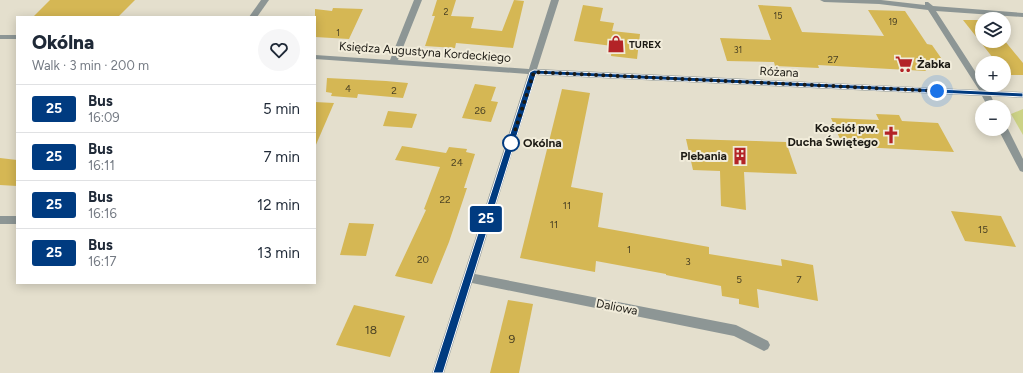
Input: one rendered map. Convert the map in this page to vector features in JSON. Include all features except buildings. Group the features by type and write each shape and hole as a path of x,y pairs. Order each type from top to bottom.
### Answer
{"street":[{"path":"254,16 266,0"},
{"path":"393,62 418,0"},
{"path":"438,373 467,277 534,72 555,0"},
{"path":"824,0 927,3 967,12 1023,15"},
{"path":"927,3 986,93 989,100"},
{"path":"0,37 16,37"},
{"name":"Księdza Augustyna Kordeckiego","path":"316,57 534,72"},
{"name":"Różana","path":"534,72 1023,95"},
{"path":"1007,136 1023,168"},
{"path":"0,220 16,220"},
{"name":"Daliowa","path":"467,277 736,331 764,345"}],"green space":[{"path":"1023,109 1023,135 1011,114"}],"bus line":[{"name":"25","path":"438,373 467,277 534,72 1023,95"}],"place":[{"name":"TUREX","path":"616,44"},
{"name":"Żabka","path":"904,64"},
{"name":"Kościół pw. Ducha Świętego","path":"891,135"},
{"name":"Okólna","path":"511,143"},
{"name":"Plebania","path":"740,156"}],"route":[{"path":"511,143 534,72 937,91"}]}
